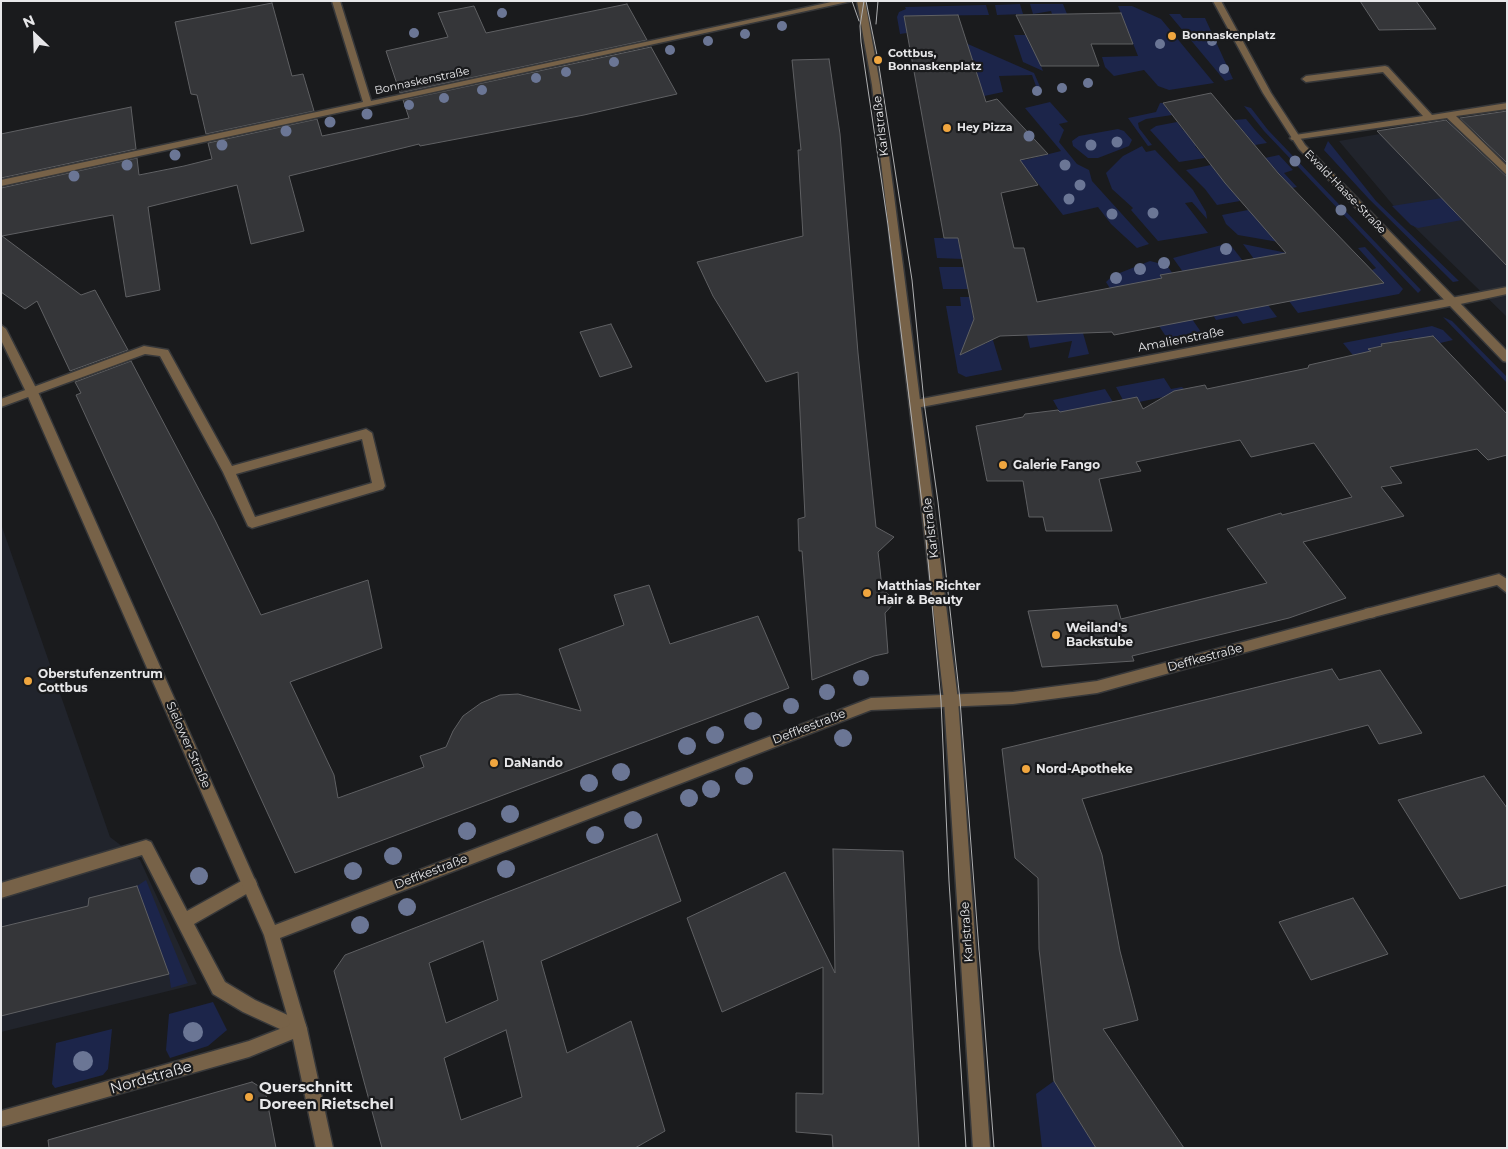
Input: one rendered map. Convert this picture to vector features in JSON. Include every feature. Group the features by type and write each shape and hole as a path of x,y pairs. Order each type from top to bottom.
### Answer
{"street":[{"path":"336,1 368,104"},
{"name":"Bonnaskenstraße","path":"1,183 848,1"},
{"name":"Karlstraße","path":"861,1 876,85 951,700 982,1148"},
{"name":"Ewald-Haase-Straße","path":"1217,1 1267,93 1295,138 1507,358"},
{"path":"1306,79 1385,69 1430,118"},
{"path":"1295,138 1507,106"},
{"path":"1449,115 1507,172"},
{"name":"Amalienstraße","path":"916,404 1507,290"},
{"name":"Sielower Straße","path":"1,329 32,392 271,934 299,1028 325,1148"},
{"path":"1,403 144,350 164,353 229,471 252,523 379,486 366,433 229,471"},
{"name":"Deffkestraße","path":"271,934 871,704 1013,698 1097,687 1499,579 1507,588"},
{"path":"1,891 146,847 218,988 249,1006 299,1028"},
{"path":"184,921 250,884"},
{"name":"Nordstraße","path":"1,1119 249,1049 299,1028"}],"shaded area":[{"path":"1020,4 1023,14 997,15 995,5"},
{"path":"1030,4 1063,4 1067,14 1052,14 1051,11 1033,14"},
{"path":"986,5 989,15 904,16 907,33 900,34 897,17 899,12 906,9 905,7"},
{"path":"1118,6 1132,6 1161,19 1214,83 1169,90 1158,86 1144,70 1114,76 1105,67 1102,57 1138,56"},
{"path":"1169,14 1180,14 1183,18 1205,18 1233,79 1225,81"},
{"path":"1014,35 1029,35 1043,71 1023,62"},
{"path":"961,41 1034,73 1042,91 1035,92 1037,89 1032,75 999,76 1003,92 970,99 966,84 980,83 978,77 956,78"},
{"path":"1050,102 1068,122 1059,124 1064,130 1059,142 1077,164 1089,170 1092,181 1149,244 1137,248 1111,224 1098,207 1063,215 1020,161 990,158 1019,152 1025,160 1061,151 1025,108"},
{"path":"1160,103 1163,103 1172,115 1146,119 1138,123 1139,128 1152,145 1148,146 1128,118 1156,112"},
{"path":"1244,106 1251,108 1268,130 1421,290 1418,293 1264,131"},
{"path":"1507,112 1507,317 1398,211 1339,141"},
{"path":"1246,119 1267,143 1255,145 1234,120"},
{"path":"1177,122 1184,131 1189,130 1200,145 1195,146 1205,158 1179,162 1150,130 1156,126"},
{"path":"1118,129 1124,131 1132,140 1129,146 1098,158 1088,158 1073,146 1072,141 1079,136"},
{"path":"1328,141 1376,201 1459,281 1453,282 1369,199 1324,150"},
{"path":"1142,146 1146,152 1155,150 1193,190 1206,212 1207,219 1192,202 1185,203 1208,233 1158,241 1131,210 1133,208 1112,189 1106,173 1123,156"},
{"path":"1279,155 1293,170 1284,173 1297,187 1292,188 1265,158"},
{"path":"1211,165 1217,173 1223,172 1240,201 1217,205 1205,189 1186,170"},
{"path":"1442,198 1462,220 1418,228 1411,225 1392,206"},
{"path":"1248,210 1290,244 1238,235 1226,224 1222,215"},
{"path":"934,238 958,238 963,259 937,258"},
{"path":"1229,243 1243,261 1183,272 1173,258"},
{"path":"1243,244 1297,255 1278,258 1275,255 1254,259"},
{"path":"1365,247 1403,289 1399,294 1298,313 1289,301 1383,283 1372,270 1376,268 1358,248"},
{"path":"1150,261 1158,263 1164,261 1173,274 1164,280 1111,290 1106,282 1112,276"},
{"path":"939,267 964,267 969,289 943,289"},
{"path":"960,297 970,297 977,344 985,344 992,337 1002,370 966,377 958,373 946,306 961,306"},
{"path":"1268,305 1277,317 1243,324 1237,316 1216,320 1213,315"},
{"path":"1443,317 1452,321 1507,377 1507,383"},
{"path":"1192,319 1201,332 1167,338 1155,320"},
{"path":"1432,326 1443,330 1453,340 1440,343 1411,338 1381,344 1382,346 1369,349 1374,355 1356,359 1343,343"},
{"path":"1083,333 1089,354 1068,358 1072,341 1030,348 1027,335"},
{"path":"1164,378 1171,389 1182,387 1184,389 1173,395 1139,402 1123,400 1116,387"},
{"path":"1105,389 1113,402 1063,418 1053,400"},
{"name":"Oberstufenzentrum Cottbus","path":"1,524 110,837 140,860 197,984 1,1032"},
{"path":"146,880 188,983 171,988 169,974 137,886"},
{"path":"213,1002 227,1030 208,1046 170,1058 166,1050 169,1014"},
{"path":"112,1029 108,1069 103,1075 55,1088 52,1084 56,1043"},
{"path":"1054,1081 1096,1148 1042,1148 1036,1094"}],"building":[{"path":"1360,1 1416,1 1436,29 1379,30"},
{"path":"272,3 292,76 303,74 314,111 206,134 197,95 191,94 175,22"},
{"path":"627,4 647,40 400,93 386,51 448,37 438,13 474,6 486,33"},
{"path":"1121,13 1133,44 1091,44 1099,66 1041,66 1016,15"},
{"path":"958,15 986,102 997,99 1048,154 1020,160 1038,185 1001,193 1014,248 1024,248 1037,302 1162,278 1160,275 1286,253 1225,183 1163,103 1211,93 1278,173 1384,283 1114,335 1112,332 1000,336 960,355 974,319 958,238 944,238 904,16"},
{"path":"651,47 677,94 584,115 420,146 419,144 289,176 304,231 251,244 237,185 148,207 160,290 126,297 113,215 2,236 81,295 95,290 128,350 70,371 37,301 25,309 1,292 1,188 137,158 139,175 184,166 212,159 208,143 317,119 322,136 409,118 403,100"},
{"path":"829,59 840,134 858,353 876,527 894,537 878,552 882,589 896,601 885,613 888,653 874,656 812,680 802,551 799,551 798,519 805,517 798,372 766,382 713,296 697,262 803,236 798,150 801,150 792,60"},
{"path":"131,107 136,149 1,178 1,134"},
{"path":"1507,111 1507,163 1460,118"},
{"path":"1446,120 1507,177 1507,266 1377,131"},
{"path":"611,324 632,367 600,377 580,332"},
{"path":"1433,336 1507,414 1507,455 1488,460 1477,449 1390,467 1402,483 1381,487 1404,516 1303,542 1346,598 1289,618 1132,656 1134,661 1042,667 1028,611 1117,605 1121,619 1267,583 1227,529 1281,513 1282,515 1352,497 1314,443 1251,457 1240,440 1136,462 1141,471 1099,479 1112,531 1046,531 1043,517 1029,517 1023,481 987,481 976,426 1023,417 1025,414 1058,410 1060,412 1137,397 1143,409 1174,391 1205,385 1207,389 1308,368 1309,365 1371,351 1368,349 1382,346 1381,344"},
{"path":"131,361 215,520 261,615 368,580 382,648 290,682 334,775 338,798 424,767 420,756 446,747 453,731 463,716 481,703 500,695 518,694 581,711 559,649 624,625 614,595 649,585 670,644 758,616 789,688 295,873 76,395 81,393 75,382"},
{"path":"1332,669 1339,680 1380,670 1422,733 1379,744 1368,725 1082,799 1102,855 1120,951 1138,1020 1103,1029 1184,1148 1096,1148 1054,1081 1039,949 1038,878 1015,858 1002,749"},
{"path":"1484,776 1507,808 1507,885 1460,899 1398,800"},
{"path":"657,834 681,901 541,961 567,1053 631,1021 665,1131 635,1148 382,1148 334,971 345,955","holes":["483,941 498,1000 446,1023 429,963","506,1030 522,1097 461,1120 444,1058"]},
{"path":"833,849 903,851 919,1148 833,1148 832,1135 796,1132 796,1093 823,1094 823,967 722,1012 687,918 785,872 835,973"},
{"path":"137,886 169,974 1,1016 1,927 88,906 89,898"},
{"path":"1353,898 1388,954 1311,980 1279,922"},
{"path":"252,1082 265,1090 276,1148 49,1148 48,1140"}],"tram line":[{"path":"852,1 859,21"},
{"path":"864,1 860,26 861,42 888,225 925,528 941,701 949,881 966,1148"},
{"path":"866,1 878,60 912,280 924,402 938,502 960,700 994,1148"},
{"path":"876,24 878,1"}],"place":[{"name":"Bonnaskenplatz","path":"1172,36"},
{"name":"Cottbus, Bonnaskenplatz","path":"878,60"},
{"name":"Hey Pizza","path":"947,128"},
{"name":"Galerie Fango","path":"1003,465"},
{"name":"Matthias Richter Hair & Beauty","path":"867,593"},
{"name":"Weiland's Backstube","path":"1056,635"},
{"name":"Oberstufenzentrum Cottbus","path":"28,681"},
{"name":"DaNando","path":"494,763"},
{"name":"Nord-Apotheke","path":"1026,769"},
{"name":"Querschnitt Doreen Rietschel","path":"249,1097"}]}
